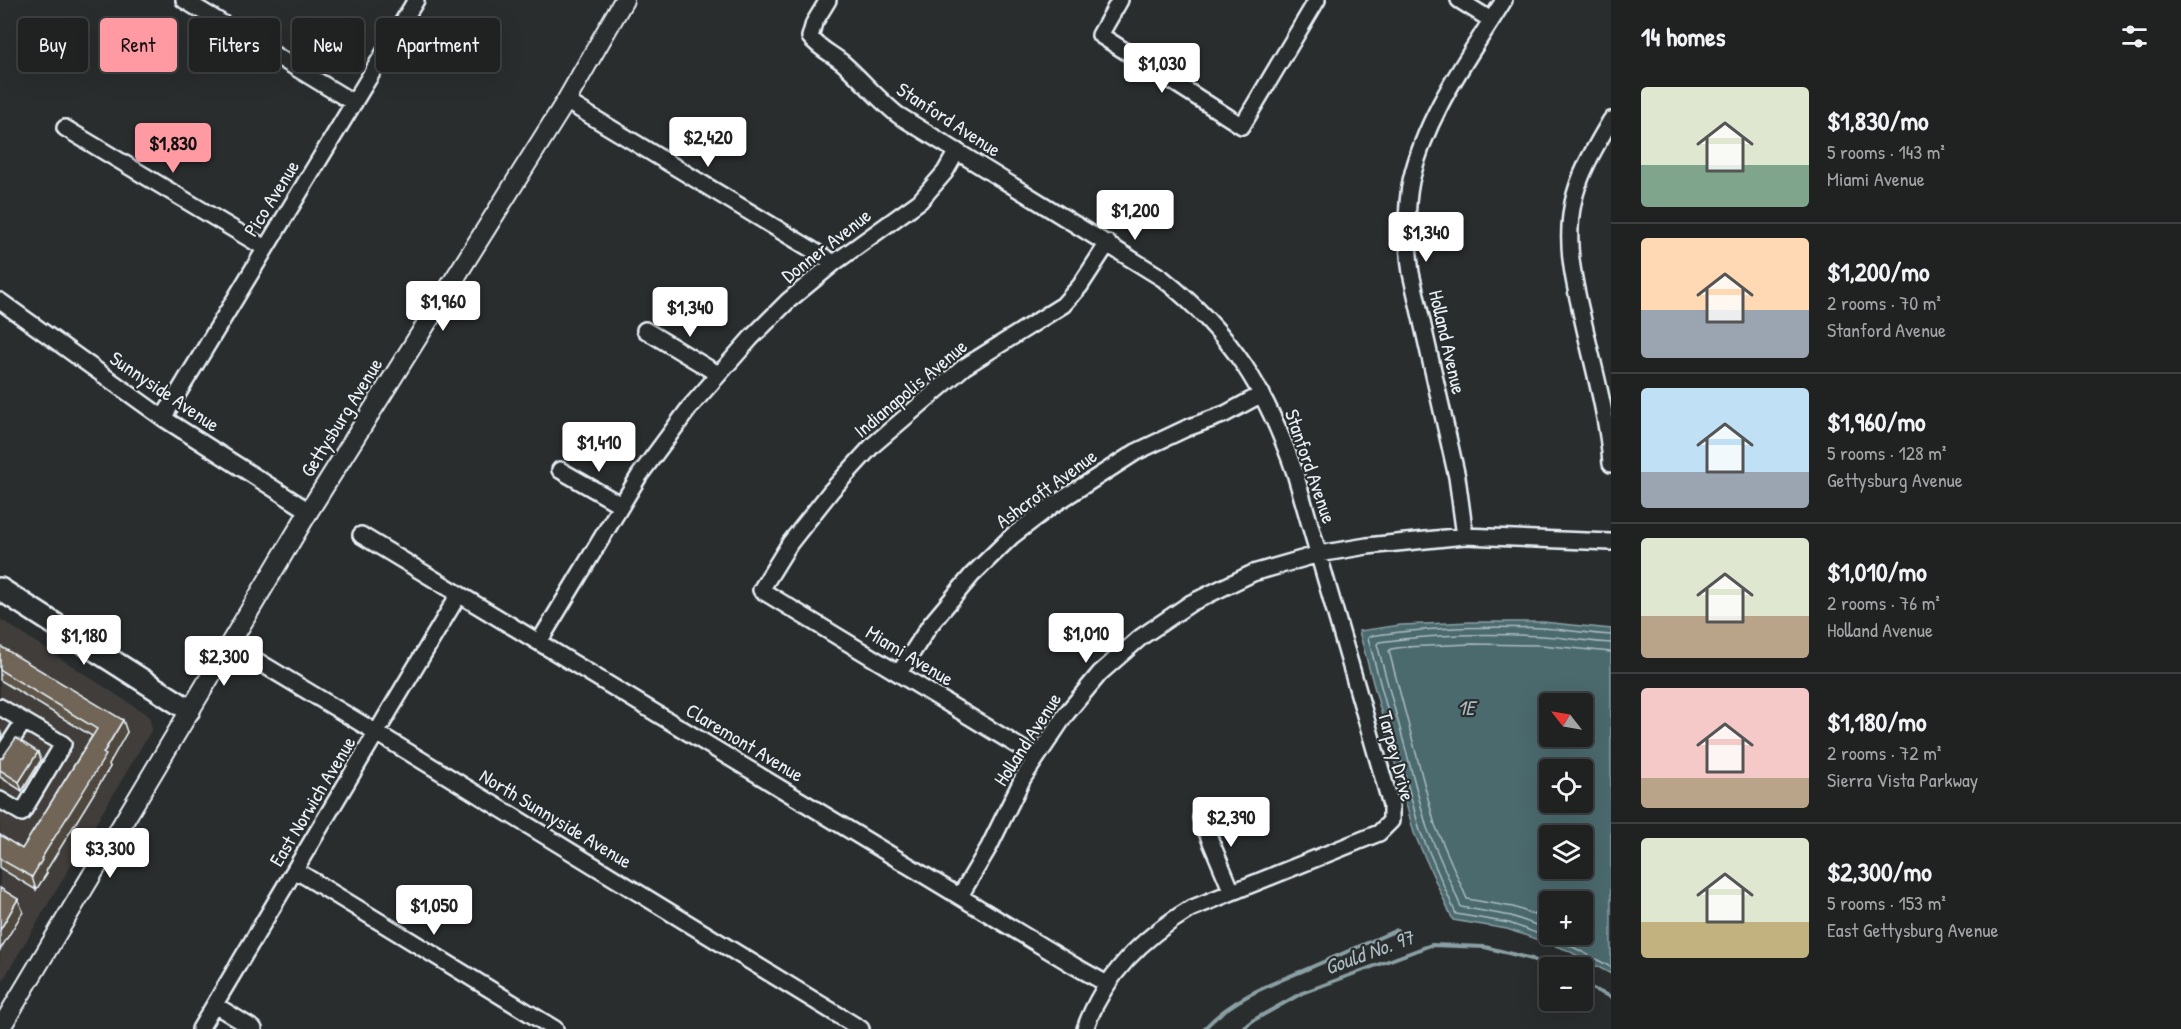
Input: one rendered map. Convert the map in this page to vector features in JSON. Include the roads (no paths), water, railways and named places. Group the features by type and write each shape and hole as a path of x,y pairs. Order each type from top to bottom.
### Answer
{"main road":[{"path":"0,589 189,710"}],"street":[{"path":"184,0 354,103"},
{"name":"Pico Avenue","path":"163,418 416,0"},
{"name":"Gettysburg Avenue","path":"0,1029 309,511 566,101 624,0"},
{"name":"Stanford Avenue","path":"828,0 814,23 810,37 819,47 839,60 877,98 898,115 1162,278 1198,309 1237,353 1262,394 1280,430 1319,554 1422,539 1465,536 1611,541"},
{"path":"1120,0 1100,35 1242,126 1317,0"},
{"path":"1459,0 1491,20"},
{"name":"Holland Avenue","path":"1465,536 1458,477 1411,273 1407,242 1408,212 1411,183 1429,127 1504,0"},
{"path":"566,101 834,263"},
{"path":"1611,120 1584,170 1573,202 1570,235 1571,269 1604,379 1611,464"},
{"path":"64,128 265,248"},
{"name":"Donner Avenue","path":"539,642 621,505 665,439 718,374 788,301 834,263 920,201 945,172 957,151"},
{"name":"Indianapolis Avenue","path":"761,590 790,543 831,491 873,445 964,367 1063,305 1080,286 1108,243"},
{"name":"Sunnyside Avenue","path":"2,308 163,418 309,511"},
{"path":"645,330 718,374"},
{"name":"Ashcroft Avenue","path":"899,673 930,625 972,574 1012,536 1068,495 1136,452 1187,428 1225,414 1262,394"},
{"path":"560,470 621,505"},
{"name":"Claremont Avenue","path":"362,535 1107,984"},
{"name":"Holland Avenue","path":"960,896 989,847 1036,757 1066,714 1101,673 1141,637 1191,603 1253,573 1319,554"},
{"name":"Tarpey Drive","path":"1085,1029 1107,984 1125,961 1163,925 1190,909 1379,833 1391,821 1391,805 1319,554"},
{"name":"Miami Avenue","path":"761,590 1036,757"},
{"name":"East Norwich Avenue","path":"200,1029 459,594"},
{"name":"North Sunnyside Avenue","path":"229,644 861,1029"},
{"path":"0,706 63,744 22,813 0,800"},
{"path":"0,758 24,721"},
{"path":"1201,818 1232,892"},
{"path":"295,870 555,1029"},
{"path":"215,1005 254,1029"}],"water":[{"name":"1E","path":"1471,622 1543,622 1611,629 1611,974 1593,964 1593,957 1580,957 1553,945 1593,945 1593,891 1539,891 1539,940 1507,929 1453,920 1414,833 1359,631 1401,625"}],"waterway":[{"path":"1204,1029 1226,1009 1252,993 1397,930"},
{"name":"Gould No. 97","path":"1243,1029 1252,1021 1302,993 1431,945 1485,947 1539,962"},
{"name":"Gould No. 97","path":"1593,989 1611,997"}]}
